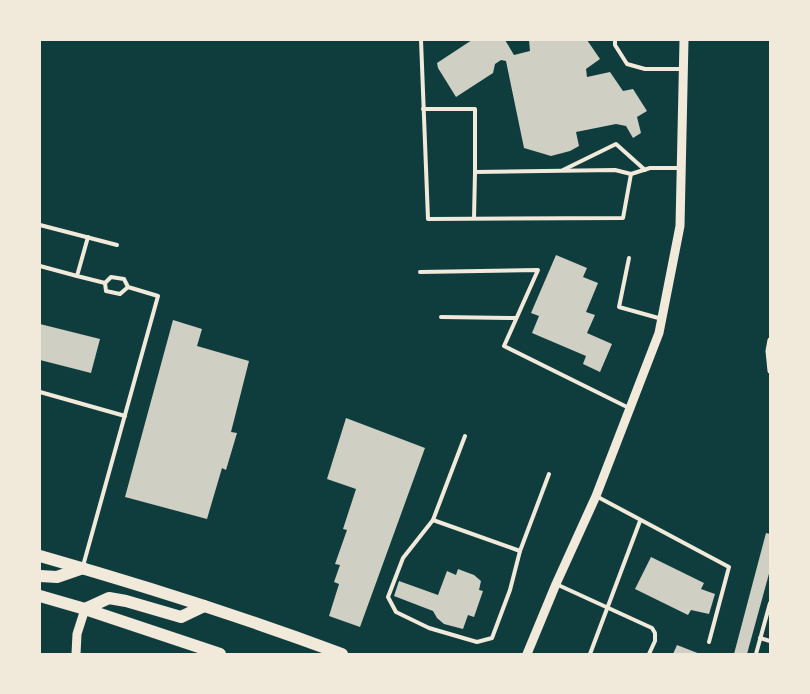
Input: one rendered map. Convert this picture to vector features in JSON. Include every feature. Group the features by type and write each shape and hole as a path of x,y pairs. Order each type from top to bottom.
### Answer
{"main road":[{"path":"40,556 204,606 342,654"},
{"path":"40,576 57,577 83,568"},
{"path":"40,596 220,654"},
{"path":"85,609 109,598 181,617 204,606"}],"street":[{"path":"527,654 596,496 659,333 680,226 684,40"},
{"path":"770,340 768,351 770,371"},
{"path":"76,654 77,634 85,609"}],"lane":[{"path":"420,40 428,219 623,218 631,174"},
{"path":"615,40 615,45 626,64 644,69 684,69"},
{"path":"423,109 475,109 474,218"},
{"path":"561,171 616,144 645,170"},
{"path":"475,172 615,170 631,174 650,168 682,168"},
{"path":"40,225 117,245"},
{"path":"77,276 88,238"},
{"path":"629,258 618,307 662,319"},
{"path":"40,266 105,282"},
{"path":"420,272 538,270 504,346 630,409"},
{"path":"83,568 158,296 128,287 124,279 111,277 105,282"},
{"path":"105,282 106,291 120,294 128,287"},
{"path":"441,316 516,318"},
{"path":"40,392 125,416"},
{"path":"465,436 433,520 403,558 388,597 396,612 429,628 477,642 492,638 510,590 520,551 549,474"},
{"path":"596,496 729,567 709,642"},
{"path":"433,520 520,551"},
{"path":"590,654 640,520"},
{"path":"556,584 652,628 656,633 655,641 649,654"},
{"path":"756,654 770,603"},
{"path":"760,638 770,640"}],"building":[{"path":"472,40 505,40 514,55 530,51 529,40 587,40 600,59 586,69 587,77 610,72 623,91 633,89 647,111 637,117 641,133 633,138 626,126 616,124 576,132 579,146 570,151 551,156 524,148 506,61 501,60 495,64 493,73 456,97 438,68 437,63"},
{"path":"556,255 587,268 583,277 598,283 586,312 595,315 587,333 612,344 600,372 583,364 586,356 532,333 539,316 531,313"},
{"path":"173,320 202,329 197,346 249,361 231,432 237,433 226,470 222,468 207,519 125,497"},
{"path":"40,324 100,339 91,373 40,360"},
{"path":"346,418 425,448 360,627 329,616 339,584 334,582 340,565 335,564 347,530 343,529 356,489 327,479"},
{"path":"766,533 770,534 770,570 747,654 734,654"},
{"path":"651,557 704,583 701,589 715,594 709,614 691,610 688,615 635,589"},
{"path":"458,569 474,575 481,581 479,590 483,591 474,617 468,615 463,629 444,624 433,611 394,596 399,581 438,595 447,571 456,575"},
{"path":"677,645 700,654 673,654"}]}
